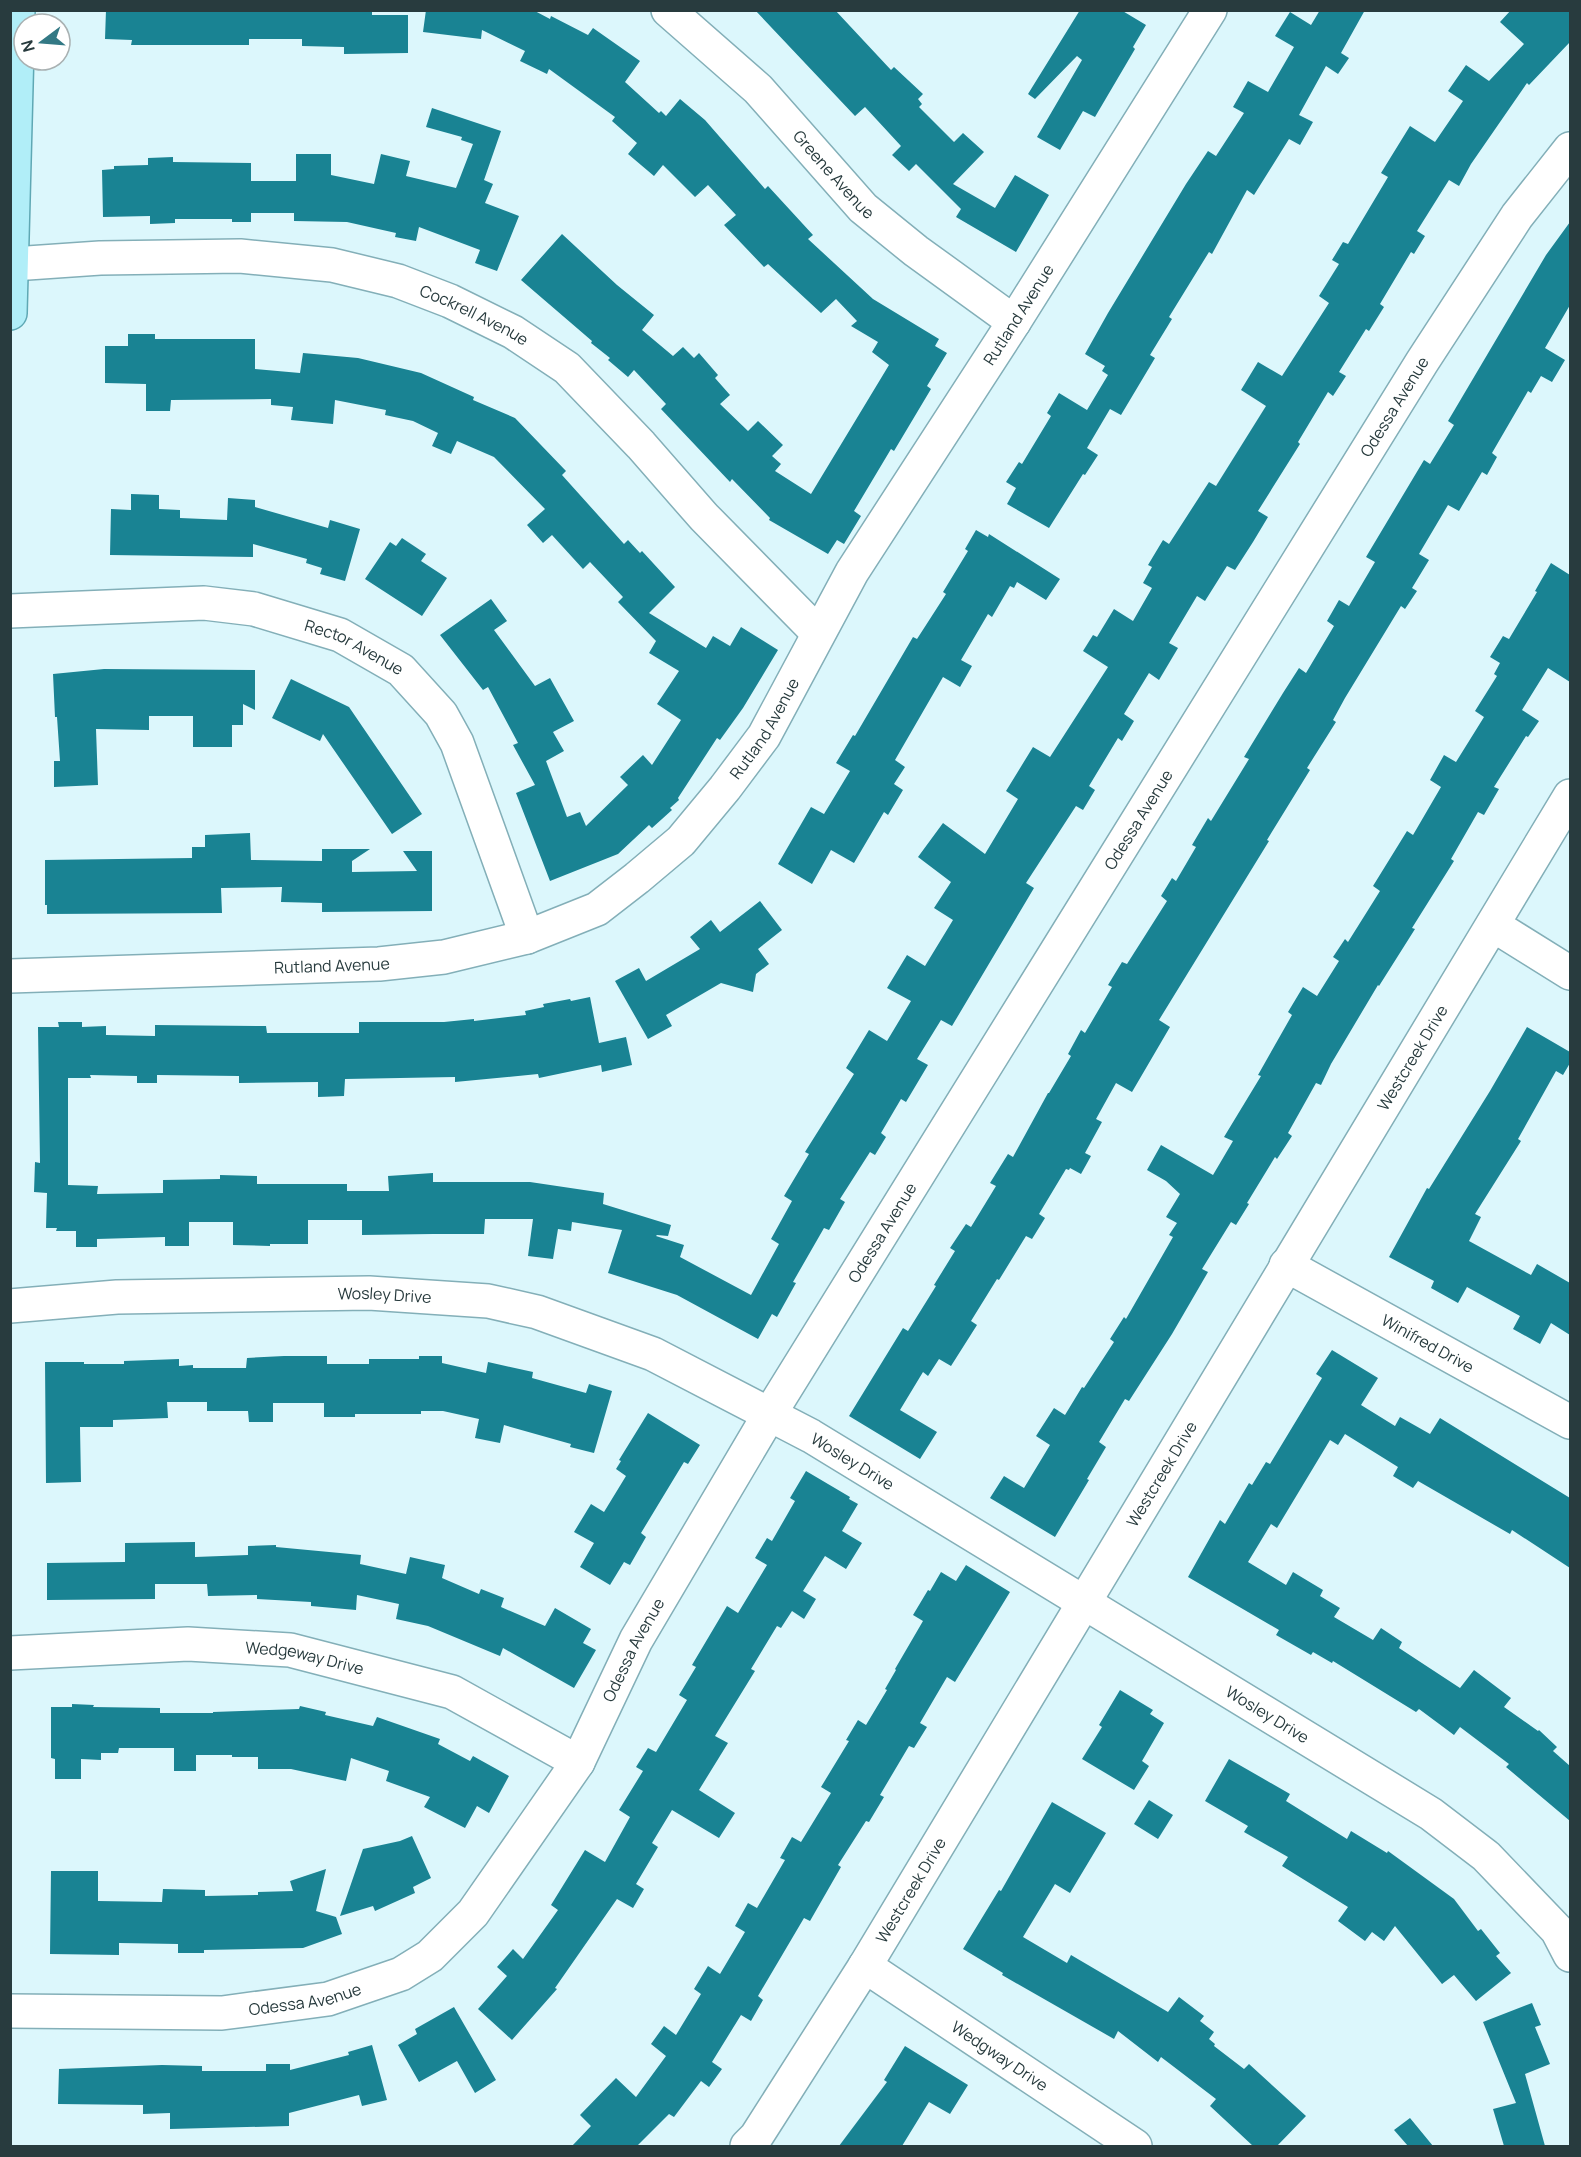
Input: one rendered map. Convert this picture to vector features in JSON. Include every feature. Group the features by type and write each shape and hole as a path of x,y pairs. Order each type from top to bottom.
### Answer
{"main road":[{"path":"10,313 18,10"}],"street":[{"name":"Greene Avenue","path":"668,10 759,88 863,208 916,251 1014,322"},
{"name":"Rutland Avenue","path":"10,976 379,964 444,957 527,937 597,909 681,841 764,736 852,572 1014,322 1200,14"},
{"name":"Odessa Avenue","path":"10,2011 222,2013 328,1999 401,1974 430,1956 473,1913 578,1762 636,1640 769,1415 1422,362 1517,216 1570,149"},
{"name":"Cockrell Avenue","path":"13,264 100,258 240,256 332,265 398,281 450,302 513,332 567,368 704,517 818,633"},
{"name":"Rector Avenue","path":"10,611 204,603 254,609 340,635 401,670 441,714 457,743 527,937"},
{"name":"Westcreek Drive","path":"747,2146 756,2137 865,1966 1570,796"},
{"path":"1493,926 1570,974"},
{"name":"Winifred Drive","path":"1286,1265 1570,1422"},
{"name":"Wosley Drive","path":"10,1306 117,1297 369,1293 488,1301 537,1312 654,1354 811,1436 1431,1814 1486,1856 1557,1930 1570,1955"},
{"name":"Wedgeway Drive","path":"10,1653 188,1644 290,1650 452,1692 578,1762"},
{"name":"Wedgway Drive","path":"865,1966 1136,2146"}],"building":[{"path":"106,10 372,10 372,15 408,15 408,53 344,54 344,47 302,46 302,39 249,39 249,45 131,45 132,40 105,39"},
{"path":"426,10 533,10 550,19 551,16 588,35 593,28 640,61 625,82 659,113 661,111 666,116 680,99 705,120 765,189 768,186 813,235 808,239 873,299 939,339 935,346 947,353 927,386 931,389 894,451 891,449 854,511 861,516 844,544 837,540 828,554 769,520 770,518 732,479 730,482 661,409 666,404 634,370 628,377 608,360 610,358 591,343 592,341 521,280 562,234 617,285 654,315 642,330 673,356 683,347 694,358 699,353 718,375 715,378 730,395 720,404 748,431 758,421 783,445 772,456 781,464 775,471 811,494 889,365 872,352 878,342 851,326 857,321 836,299 821,313 768,264 764,267 724,225 736,215 708,185 695,197 663,165 654,176 628,154 637,143 612,121 615,117 549,69 547,74 520,61 525,51 482,30 481,39 423,32"},
{"path":"755,10 835,10 891,70 894,67 923,94 918,99 922,104 919,107 954,142 963,133 984,152 953,184 995,208 1015,175 1049,195 1016,252 956,217 961,209 916,164 909,171 892,155 901,146 865,107 855,116"},
{"path":"1080,10 1121,10 1146,25 1133,47 1135,49 1095,117 1083,111 1060,150 1037,137 1082,60 1077,56 1035,99 1028,94"},
{"path":"1320,10 1365,10 1341,53 1349,58 1338,74 1326,66 1299,115 1313,122 1300,145 1289,139 1254,195 1247,190 1212,254 1209,252 1169,317 1172,319 1150,355 1155,358 1121,415 1110,409 1087,448 1098,455 1085,475 1083,474 1049,528 1007,504 1016,488 1006,482 1019,462 1022,464 1051,416 1047,413 1059,393 1087,410 1108,375 1102,371 1105,366 1085,354 1186,184 1208,151 1216,156 1244,113 1233,107 1248,81 1268,92 1294,47 1275,36 1290,12 1311,25"},
{"path":"1511,10 1570,10 1570,42 1529,85 1527,83 1471,164 1459,186 1449,180 1417,231 1425,236 1414,254 1411,252 1380,304 1384,307 1369,331 1366,329 1339,372 1346,376 1333,396 1328,392 1298,442 1300,444 1258,511 1268,517 1235,570 1227,566 1205,601 1197,596 1169,643 1178,648 1159,680 1149,673 1124,714 1134,721 1122,741 1118,738 1089,786 1095,790 1083,810 1076,806 1026,883 1034,888 952,1026 941,1020 917,1059 928,1065 906,1102 901,1099 881,1133 886,1137 875,1155 870,1152 840,1199 845,1202 829,1230 824,1228 793,1282 796,1283 777,1317 772,1314 758,1339 677,1295 608,1273 622,1230 572,1222 571,1231 558,1229 553,1259 528,1256 533,1219 485,1219 484,1234 362,1235 362,1220 308,1220 308,1244 270,1244 270,1246 233,1245 233,1222 189,1222 189,1246 165,1246 165,1237 97,1239 97,1247 76,1247 76,1231 56,1231 57,1228 46,1228 47,1193 34,1192 35,1162 40,1163 38,1027 59,1027 58,1022 82,1022 82,1027 106,1026 106,1035 155,1036 155,1025 266,1026 267,1033 359,1033 359,1022 444,1022 474,1019 474,1021 526,1015 525,1011 544,1007 543,1004 590,997 599,1043 626,1037 632,1065 602,1072 601,1065 539,1078 538,1074 455,1082 455,1077 345,1079 344,1096 318,1097 318,1082 239,1083 239,1076 157,1075 157,1083 137,1083 137,1076 90,1075 91,1078 68,1078 68,1185 98,1186 97,1194 163,1193 163,1180 220,1179 220,1175 257,1176 257,1184 347,1184 347,1191 389,1191 388,1176 433,1173 433,1182 530,1182 604,1193 603,1204 671,1225 668,1236 656,1236 684,1245 680,1257 751,1295 779,1244 771,1239 792,1201 784,1196 809,1154 805,1152 854,1074 846,1068 869,1030 887,1041 911,1001 887,988 907,955 925,966 953,920 934,908 951,882 918,857 943,823 985,854 1018,799 1006,791 1033,747 1050,757 1108,667 1083,651 1093,635 1097,637 1114,609 1133,621 1152,588 1143,583 1152,567 1148,565 1163,540 1169,544 1209,482 1216,486 1266,406 1241,390 1258,362 1282,376 1329,303 1319,296 1339,264 1332,260 1343,242 1348,244 1388,177 1381,173 1410,126 1435,142 1463,101 1448,91 1466,65 1489,81 1524,44 1500,22"},
{"path":"432,108 501,131 484,180 493,184 485,203 519,216 497,271 475,263 480,250 419,227 416,241 395,237 396,233 347,222 294,221 294,213 251,213 251,222 232,222 232,219 175,219 175,223 150,224 150,216 103,217 102,170 114,169 114,166 148,165 148,158 173,157 173,162 251,163 251,181 296,181 296,154 331,154 331,175 374,184 381,154 410,161 406,176 456,188 473,144 461,140 462,137 426,127"},
{"path":"1570,222 1570,305 1545,348 1565,360 1552,382 1541,376 1531,393 1528,391 1492,453 1497,457 1487,475 1482,472 1459,511 1448,505 1419,554 1429,560 1412,588 1417,591 1405,609 1401,606 1345,698 1333,720 1336,722 1307,768 1310,770 1267,840 1269,841 1159,1020 1170,1027 1132,1092 1116,1083 1096,1119 1102,1122 1085,1153 1091,1156 1081,1174 1070,1168 1066,1169 1039,1214 1045,1218 1032,1239 1026,1236 999,1280 997,1279 971,1321 977,1325 951,1366 939,1359 928,1376 923,1372 900,1410 937,1432 920,1459 849,1416 903,1328 908,1331 936,1286 934,1285 955,1251 950,1248 966,1224 971,1227 996,1186 990,1183 1008,1154 1013,1157 1071,1056 1068,1054 1081,1030 1085,1033 1112,987 1108,985 1122,962 1127,964 1167,901 1161,896 1172,878 1176,881 1196,847 1192,845 1208,818 1211,821 1249,759 1244,757 1283,693 1299,668 1306,673 1334,626 1327,621 1339,600 1349,606 1375,562 1366,557 1424,460 1430,464 1454,425 1448,421 1546,255"},
{"path":"128,334 155,334 155,339 255,339 255,369 300,373 303,353 358,358 421,373 474,397 473,400 515,418 566,471 562,475 624,544 628,540 640,553 642,551 675,587 649,613 706,648 713,636 730,646 741,627 778,650 743,708 720,740 717,738 678,798 679,800 670,808 672,810 652,828 649,825 618,854 550,881 516,793 535,785 513,745 518,743 488,687 483,690 440,635 491,599 507,621 494,630 535,686 550,678 574,721 553,732 564,751 546,761 567,817 580,812 586,826 628,785 620,777 643,755 652,765 681,720 657,704 679,671 649,653 656,641 618,602 623,597 590,562 583,569 552,535 543,543 527,525 545,509 494,457 457,441 451,454 432,446 438,433 413,421 385,415 386,410 335,400 333,424 291,420 293,407 271,405 271,399 171,400 170,411 146,411 146,384 105,383 105,346 128,346"},
{"path":"131,494 159,495 159,509 180,510 180,518 227,520 228,498 255,500 255,507 328,528 330,520 360,529 345,581 320,574 322,568 306,563 307,559 253,544 253,557 110,555 111,509 131,510"},
{"path":"976,530 988,537 989,534 1060,579 1046,600 1017,582 1014,588 1010,586 992,617 988,614 961,660 972,666 960,687 943,677 895,760 905,767 894,784 903,790 888,815 884,812 854,863 831,850 812,884 778,864 811,807 824,814 850,771 836,763 853,735 855,736 913,637 917,639 946,594 943,592 968,551 965,549"},
{"path":"402,538 426,554 421,561 447,578 422,616 365,579 390,542 396,546"},
{"path":"1551,563 1570,575 1570,682 1548,668 1522,710 1539,721 1528,737 1526,736 1494,787 1499,789 1484,815 1478,812 1451,859 1454,861 1412,928 1415,929 1378,985 1321,1085 1316,1083 1288,1133 1292,1136 1277,1159 1275,1157 1236,1225 1231,1222 1202,1269 1208,1272 1172,1334 1129,1401 1125,1399 1099,1442 1106,1447 1055,1537 990,1498 1004,1476 1024,1488 1050,1445 1036,1436 1054,1408 1065,1415 1082,1387 1084,1388 1114,1342 1110,1339 1124,1317 1126,1319 1173,1237 1169,1235 1177,1223 1166,1217 1180,1194 1166,1181 1147,1170 1161,1145 1213,1175 1233,1141 1224,1137 1261,1076 1258,1075 1292,1015 1288,1012 1303,987 1317,996 1339,961 1333,957 1345,939 1348,942 1380,891 1373,886 1407,831 1413,835 1441,787 1430,780 1444,755 1456,762 1484,717 1475,711 1497,676 1494,674 1500,663 1490,657 1503,636 1509,639"},
{"path":"104,669 255,670 255,710 243,704 243,725 232,725 232,747 193,747 193,716 149,716 149,730 96,729 98,785 54,787 54,761 60,761 53,674"},
{"path":"291,679 349,707 422,814 392,834 323,734 320,741 272,718"},
{"path":"250,833 251,860 322,861 322,849 370,849 352,861 352,872 417,871 403,851 432,851 432,911 322,912 322,903 281,902 282,887 221,888 222,913 47,914 45,860 192,858 192,847 205,847 205,835"},
{"path":"760,901 782,930 758,949 769,964 756,974 753,992 721,983 666,1015 672,1026 648,1039 615,981 639,968 646,981 700,949 690,937 711,920 720,932"},
{"path":"1527,1027 1570,1052 1570,1063 1563,1075 1556,1071 1518,1139 1521,1141 1475,1214 1481,1217 1469,1241 1531,1275 1537,1264 1570,1283 1570,1335 1551,1323 1540,1344 1513,1329 1520,1316 1467,1287 1458,1303 1431,1288 1434,1281 1389,1257 1427,1188 1429,1189 1490,1091"},
{"path":"1332,1350 1378,1378 1361,1405 1395,1426 1400,1417 1430,1434 1440,1418 1570,1498 1570,1568 1512,1530 1510,1534 1418,1481 1413,1488 1393,1476 1398,1467 1345,1434 1338,1445 1330,1440 1277,1528 1271,1524 1248,1562 1286,1585 1293,1572 1323,1590 1320,1596 1340,1608 1334,1617 1373,1640 1381,1628 1402,1642 1399,1648 1460,1688 1474,1670 1511,1698 1504,1707 1539,1730 1557,1747 1553,1751 1570,1766 1570,1821 1506,1767 1509,1764 1460,1727 1454,1735 1419,1709 1416,1712 1333,1661 1332,1663 1313,1652 1311,1655 1276,1635 1279,1630 1188,1577 1220,1520 1225,1524 1249,1483 1252,1485 1266,1462 1270,1464 1322,1378 1316,1374"},
{"path":"327,1356 327,1364 369,1364 369,1359 419,1359 419,1356 442,1356 442,1363 486,1373 488,1362 533,1372 532,1378 586,1393 589,1384 612,1391 594,1453 504,1425 500,1443 475,1438 479,1419 443,1411 421,1411 421,1414 355,1414 355,1417 324,1417 324,1403 273,1403 273,1422 249,1422 248,1411 207,1411 207,1402 167,1402 168,1418 113,1420 113,1427 80,1427 81,1482 46,1483 45,1362 124,1364 124,1361 179,1359 179,1366 193,1365 193,1368 246,1368 247,1358"},
{"path":"648,1413 700,1445 688,1464 684,1462 641,1533 646,1537 630,1565 624,1562 610,1585 580,1567 594,1543 574,1532 591,1504 604,1512 626,1476 616,1469 621,1461 619,1460"},
{"path":"806,1471 858,1504 842,1531 862,1543 846,1569 825,1556 803,1591 816,1599 804,1619 792,1611 781,1628 777,1626 751,1669 755,1671 715,1736 728,1743 699,1790 735,1813 719,1838 672,1810 652,1843 658,1847 636,1884 644,1889 633,1908 617,1899 555,1988 557,1989 512,2040 478,2009 507,1976 497,1967 513,1949 523,1959 558,1910 551,1905 585,1850 605,1862 630,1817 619,1810 643,1771 636,1767 648,1748 656,1752 687,1700 679,1695 696,1667 692,1665 727,1606 738,1613 767,1565 755,1558 767,1538 772,1541 795,1501 790,1498"},
{"path":"195,1542 195,1557 248,1555 248,1546 276,1545 276,1547 361,1555 360,1564 406,1574 410,1557 445,1565 442,1578 479,1594 481,1589 504,1598 501,1607 545,1626 555,1608 591,1629 583,1643 596,1650 574,1688 503,1648 500,1656 428,1626 396,1619 399,1604 357,1595 356,1610 311,1606 311,1602 257,1599 257,1595 208,1596 207,1584 155,1584 155,1599 47,1600 47,1563 125,1562 125,1543"},
{"path":"966,1565 1010,1592 955,1682 947,1677 920,1723 927,1727 914,1748 909,1746 880,1795 884,1797 838,1865 841,1867 810,1921 804,1918 758,1996 763,2000 751,2021 741,2015 712,2062 722,2069 709,2087 701,2081 674,2117 669,2114 637,2146 572,2146 591,2126 580,2115 616,2078 636,2097 666,2056 651,2044 664,2026 676,2035 701,1994 694,1989 708,1966 720,1974 745,1932 735,1926 748,1903 757,1908 785,1860 780,1858 792,1837 801,1842 831,1793 821,1787 849,1741 846,1740 858,1720 866,1725 887,1690 885,1689 895,1669 923,1621 913,1615 928,1590 930,1591 941,1572 956,1581"},
{"path":"1120,1690 1153,1710 1150,1714 1164,1723 1142,1761 1149,1766 1134,1790 1082,1759 1102,1727 1099,1725"},
{"path":"72,1704 94,1705 93,1707 160,1708 160,1713 299,1709 300,1706 326,1712 325,1715 373,1726 377,1717 440,1739 438,1744 470,1761 473,1756 509,1776 489,1813 477,1806 465,1828 424,1807 430,1797 386,1781 389,1771 351,1758 346,1781 291,1769 258,1769 258,1757 232,1757 232,1755 196,1755 196,1771 174,1771 174,1748 119,1748 118,1753 101,1753 101,1760 81,1759 81,1779 55,1779 55,1759 51,1758 51,1707 72,1707"},
{"path":"1229,1759 1290,1794 1286,1801 1347,1839 1351,1831 1387,1853 1388,1851 1454,1899 1478,1931 1481,1929 1500,1953 1496,1956 1511,1973 1476,2001 1454,1975 1442,1984 1395,1926 1384,1941 1372,1932 1365,1941 1338,1921 1348,1907 1282,1866 1288,1857 1244,1832 1248,1826 1205,1801"},
{"path":"1149,1800 1173,1815 1158,1839 1134,1824"},
{"path":"1052,1802 1106,1833 1070,1893 1055,1884 1023,1937 1067,1963 1071,1955 1168,2012 1179,1997 1204,2016 1200,2021 1214,2032 1209,2039 1215,2044 1214,2046 1244,2069 1249,2064 1306,2116 1277,2146 1253,2146 1210,2106 1216,2099 1161,2057 1158,2062 1118,2031 1114,2039 1002,1975 1003,1973 963,1949 999,1890 1001,1891"},
{"path":"412,1836 431,1878 413,1887 415,1893 375,1911 373,1906 340,1916 363,1849"},
{"path":"326,1869 316,1911 336,1917 342,1934 303,1948 204,1950 204,1953 178,1953 178,1944 119,1943 119,1955 50,1954 51,1871 98,1871 98,1901 162,1902 163,1889 205,1890 205,1896 258,1895 258,1892 293,1891 290,1881"},
{"path":"1532,2003 1541,2025 1535,2027 1550,2064 1525,2074 1545,2146 1504,2146 1493,2109 1516,2103 1483,2022"},
{"path":"454,2007 496,2080 475,2093 457,2061 419,2082 398,2045 417,2034 415,2029"},
{"path":"372,2045 387,2100 362,2106 359,2095 289,2113 289,2126 170,2129 170,2113 143,2114 143,2105 58,2104 59,2069 162,2065 202,2066 202,2071 266,2071 266,2064 290,2064 290,2070 349,2055 348,2052"},
{"path":"905,2046 968,2085 950,2114 929,2102 902,2146 839,2146 887,2082 884,2080"},
{"path":"1410,2118 1433,2146 1408,2146 1394,2130"}]}
